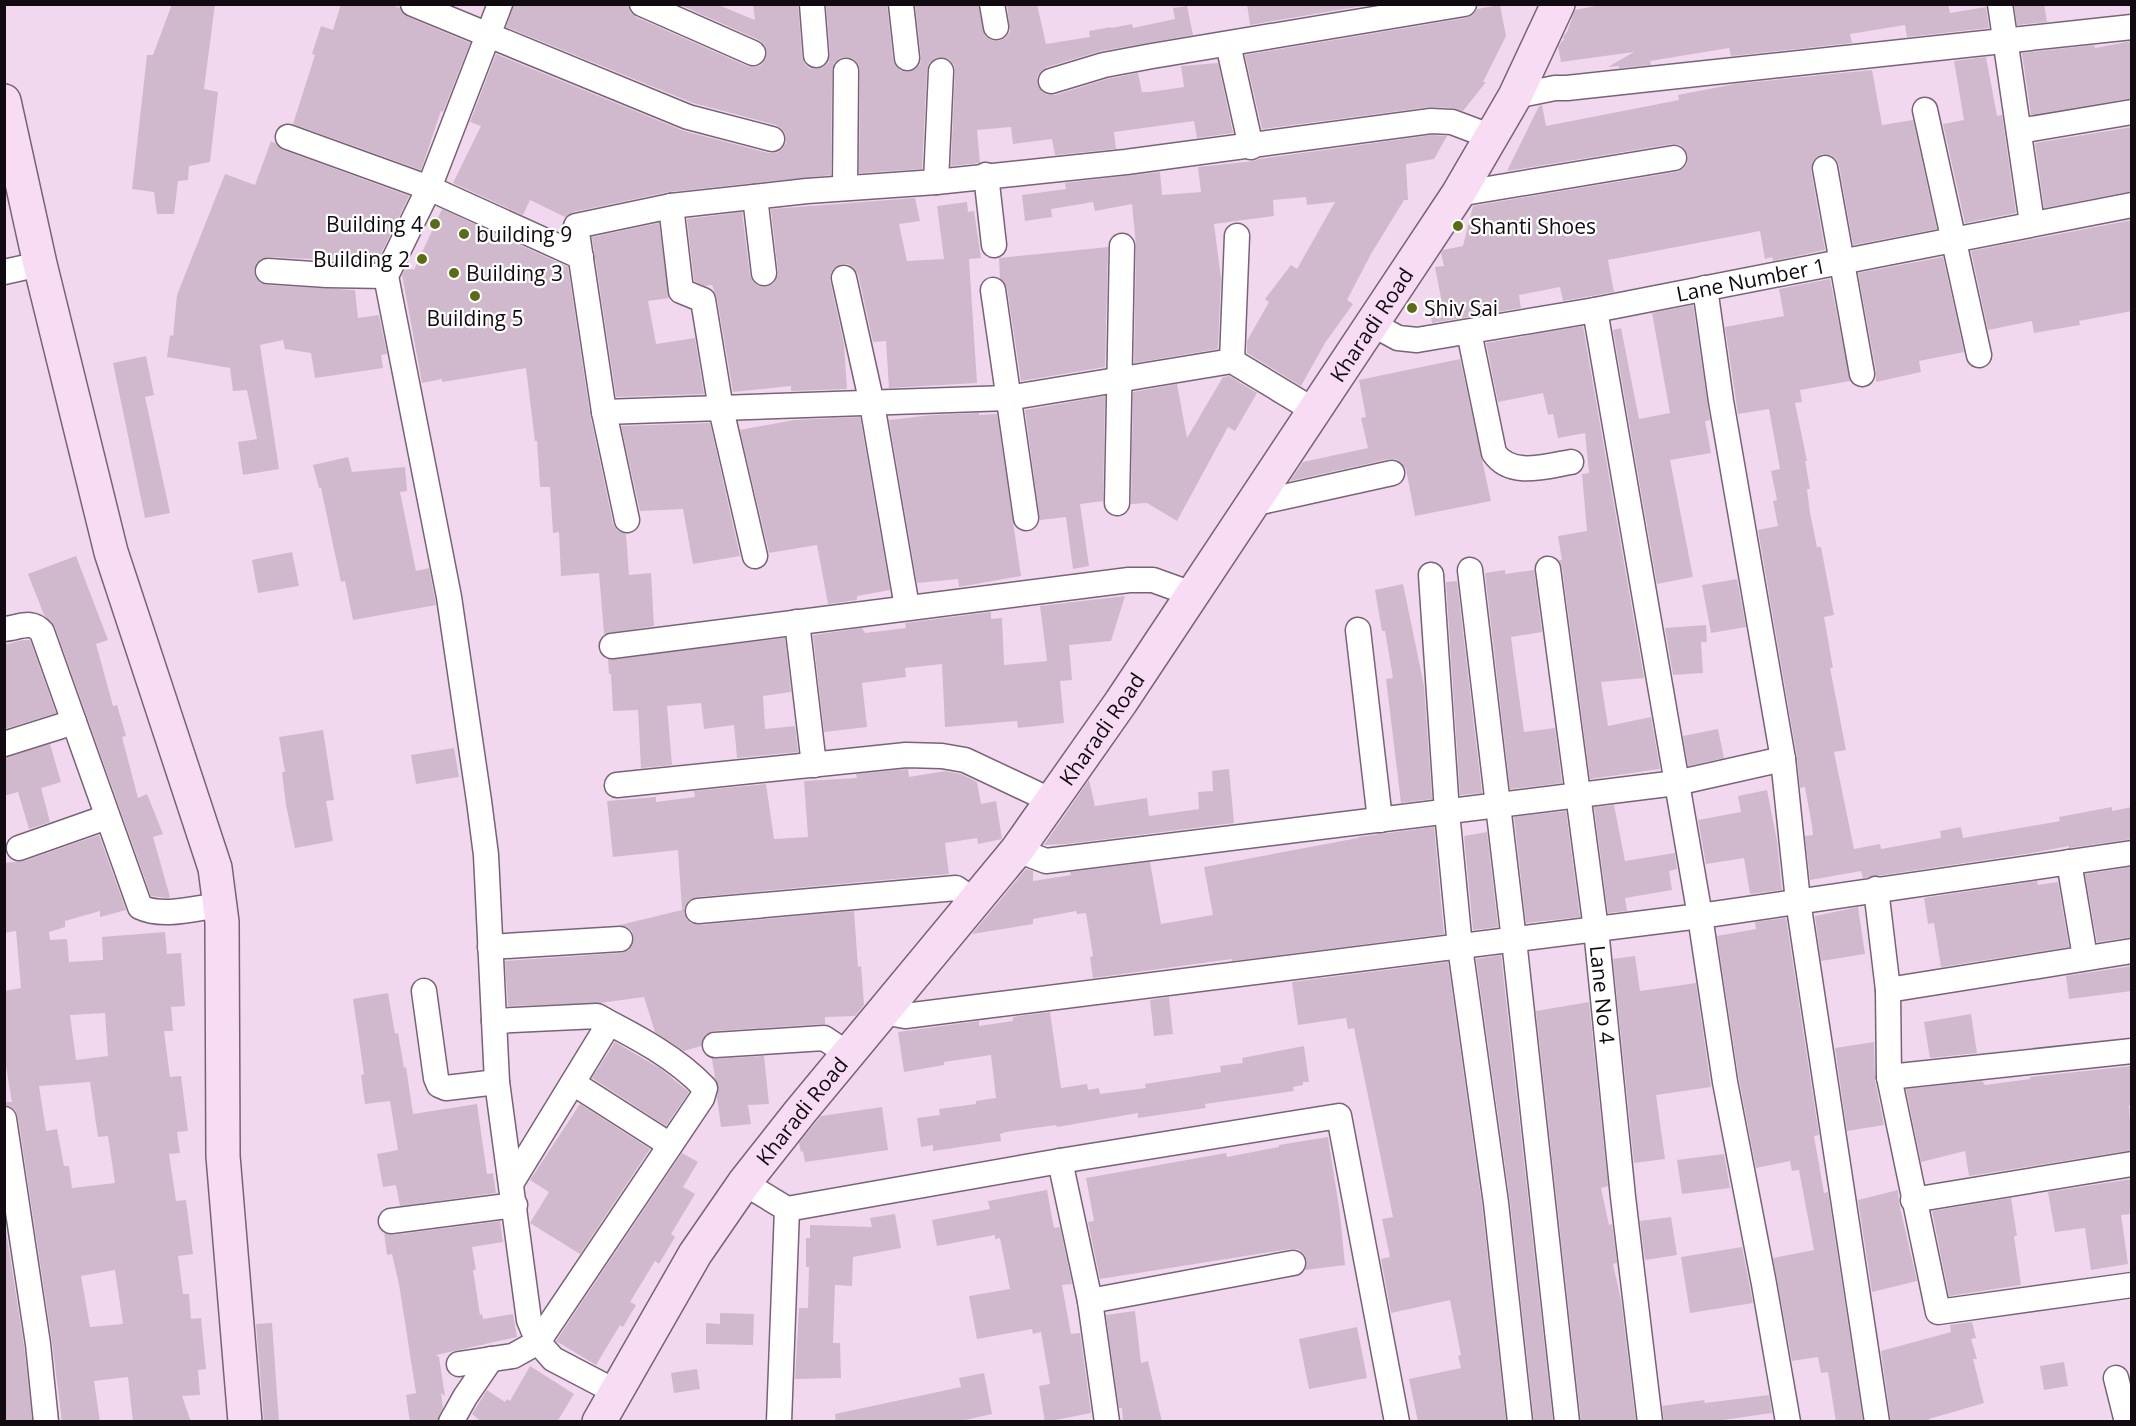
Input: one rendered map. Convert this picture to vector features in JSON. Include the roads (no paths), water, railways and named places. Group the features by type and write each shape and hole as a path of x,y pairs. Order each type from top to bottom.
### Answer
{"street":[{"path":"413,4 687,117 772,138"},
{"path":"500,4 429,188 386,276 444,574 463,685 486,855 497,1082 529,1320 538,1342 553,1359 616,1392"},
{"path":"812,4 816,55"},
{"path":"901,4 907,58"},
{"path":"1051,81 1104,65 1464,4"},
{"name":"Kharadi Road","path":"599,1422 695,1254 744,1183 1017,850 1192,594 1458,194 1515,96 1558,4"},
{"path":"2000,4 2032,224"},
{"path":"644,5 753,53"},
{"path":"1515,96 1555,88 2132,27"},
{"path":"1228,44 1251,147"},
{"path":"845,188 846,70"},
{"path":"936,182 941,70"},
{"path":"4,101 40,264 111,552 215,868 222,922 223,1156 245,1422"},
{"path":"1925,110 1979,355"},
{"path":"2019,131 2132,112"},
{"path":"627,520 604,412 576,226 671,206 1126,162 1431,121 1452,122 1492,137"},
{"path":"288,137 429,188 580,257"},
{"path":"1458,194 1674,158"},
{"path":"1825,168 1862,374"},
{"path":"986,176 994,245"},
{"path":"755,197 764,273"},
{"name":"Lane Number 1","path":"1372,324 1398,338 1417,340 1469,332 1595,310 2132,205"},
{"path":"671,206 681,291 703,300 722,409 755,556"},
{"path":"1232,361 1237,236"},
{"path":"1117,502 1122,246"},
{"path":"4,272 40,264"},
{"path":"268,271 386,276"},
{"path":"844,278 872,404 907,607"},
{"path":"1705,288 1783,759 1798,901 1877,1422"},
{"path":"993,290 1026,518"},
{"path":"1595,310 1700,916 1725,1082 1788,1422"},
{"path":"1469,332 1494,453 1500,462 1522,469 1571,462"},
{"path":"604,412 1008,398 1232,361 1314,411"},
{"path":"1252,504 1392,473"},
{"name":"Lane No 4","path":"1548,569 1596,929 1623,1197 1650,1422"},
{"path":"1470,570 1514,940 1567,1422"},
{"path":"1431,575 1447,812 1460,947 1496,1203 1520,1422"},
{"path":"612,646 1129,580 1153,580 1192,594"},
{"path":"797,621 814,765"},
{"path":"4,630 30,624 37,626 42,632 140,907 148,911 162,912 220,905"},
{"path":"1359,630 1380,820"},
{"path":"4,744 74,722"},
{"path":"617,785 906,755 942,756 965,760 1052,801"},
{"path":"1017,850 1046,861 1676,783 1783,759"},
{"path":"18,848 107,817"},
{"path":"882,1012 905,1016 1460,947 1700,916 2132,853"},
{"path":"2069,862 2085,957"},
{"path":"698,911 956,888 974,901"},
{"path":"1876,889 1888,990 1889,1077 1938,1312 2132,1285"},
{"path":"490,947 620,939"},
{"path":"1888,990 2132,951"},
{"path":"424,992 436,1078 439,1085 446,1088 497,1082"},
{"path":"459,1364 513,1356 538,1342 702,1098 705,1088 694,1076 643,1041 597,1016 494,1021"},
{"path":"391,1221 513,1193 573,1083 605,1030 604,1020 600,1018"},
{"path":"715,1045 825,1038 848,1054"},
{"path":"1889,1077 2132,1051"},
{"path":"573,1083 670,1145"},
{"path":"744,1183 787,1209 1060,1161 1339,1116 1396,1422"},
{"path":"4,1119 38,1344 46,1422"},
{"path":"1060,1161 1090,1301 1107,1422"},
{"path":"1913,1200 2132,1164"},
{"path":"779,1422 787,1209"},
{"path":"1090,1301 1293,1263"},
{"path":"451,1422 491,1359"},
{"path":"2116,1378 2127,1422"}],"place":[{"name":"Building 4","path":"435,224"},
{"name":"Shanti Shoes","path":"1458,226"},
{"name":"building 9","path":"464,234"},
{"name":"Building 2","path":"422,259"},
{"name":"Building 3","path":"454,273"},
{"name":"Building 5","path":"475,296"},
{"name":"Shiv Sai","path":"1412,308"}]}
